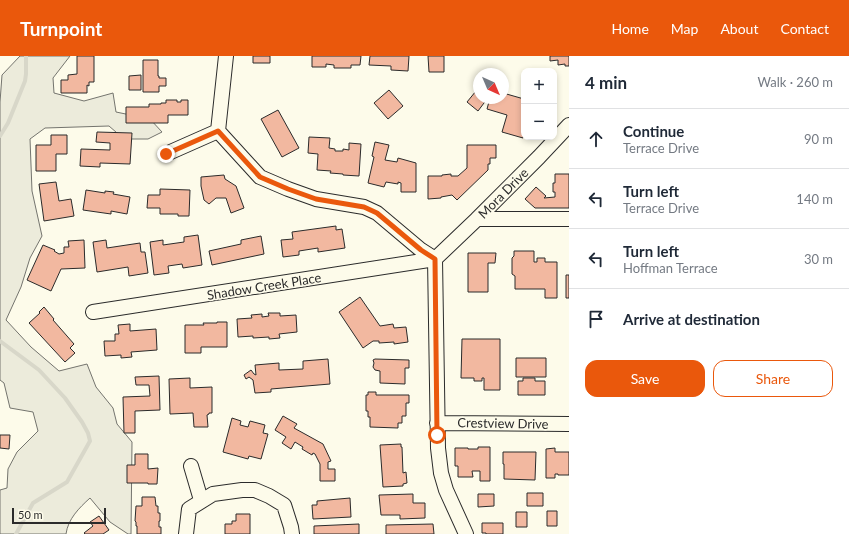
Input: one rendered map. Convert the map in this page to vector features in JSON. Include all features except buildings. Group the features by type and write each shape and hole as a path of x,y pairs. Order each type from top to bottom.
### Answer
{"street":[{"path":"226,56 218,131 260,177 316,199 364,207 377,213 421,250 435,259 438,448 443,481 466,534"},
{"name":"Mora Drive","path":"435,259 539,157 569,125"},
{"path":"166,154 218,131"},
{"path":"477,219 569,219"},
{"name":"Shadow Creek Place","path":"93,312 435,259"},
{"name":"Crestview Drive","path":"437,423 569,424"},
{"path":"191,466 201,500"},
{"path":"186,534 189,509 201,500 213,494 242,490 255,490 284,505 292,534"}],"shaded area":[{"path":"20,56 70,56 53,78 54,93 84,101 113,93 116,112 150,119 162,132 148,139 124,139 109,126 45,128 30,139 32,191 42,236 30,258 21,287 6,320 31,347 59,371 87,364 96,387 113,408 117,424 132,442 131,534 128,534 110,522 90,498 78,510 69,523 66,534 0,534 0,490 7,488 8,469 17,452 38,431 33,412 10,408 4,383 0,380 0,102 2,75"}],"waterway":[{"path":"0,136 8,123 25,81 26,56"},
{"path":"0,341 39,370 65,398 82,422 88,433 90,441 67,482 33,503 16,534"}],"route":[{"path":"166,154 218,131 260,177 316,199 364,207 377,213 421,250 435,259 437,435"}]}
